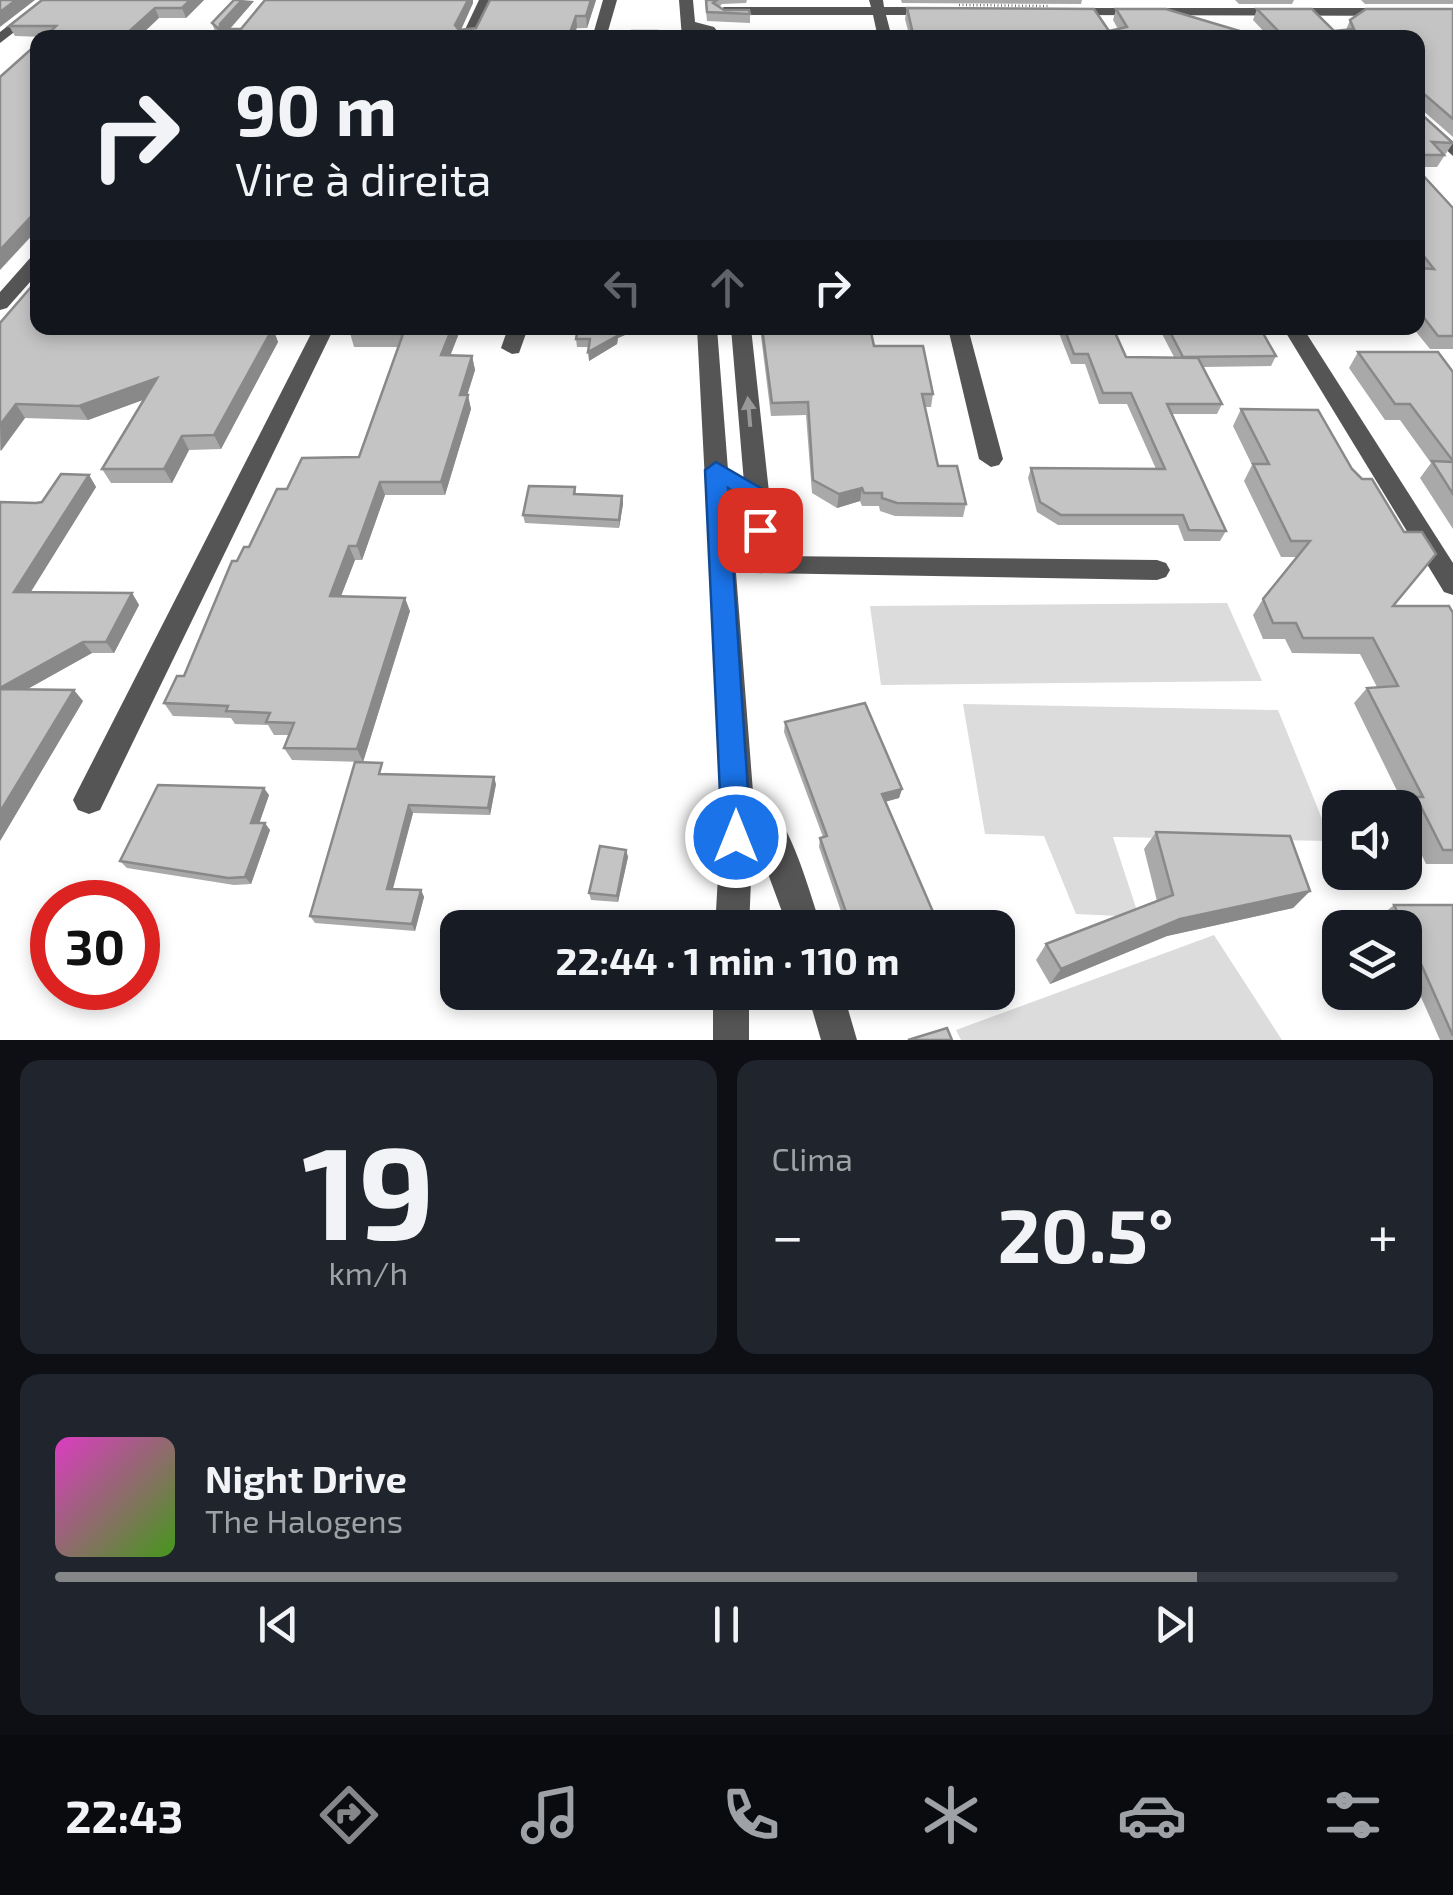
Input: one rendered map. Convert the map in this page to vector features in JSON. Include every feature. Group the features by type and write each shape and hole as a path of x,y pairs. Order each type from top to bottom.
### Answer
{"street":[{"path":"0,39 49,0"},
{"path":"472,30 486,0"},
{"path":"601,30 610,0"},
{"path":"1302,0 1321,19 1453,12"},
{"path":"732,16 879,11 957,16"},
{"path":"688,19 706,16"},
{"path":"1043,16 1453,22"},
{"path":"1425,122 1453,150"},
{"path":"0,304 30,270"},
{"path":"89,800 321,335"},
{"path":"707,335 738,807 733,910"},
{"path":"742,335 764,566 1157,570"},
{"path":"960,335 991,459"},
{"path":"1297,335 1453,585"},
{"path":"716,470 756,496"},
{"path":"738,807 753,808 770,831 799,910"},
{"path":"731,1040 732,1010"},
{"path":"824,1040 825,1010"},
{"path":"830,1010 839,1040"}],"shaded area":[{"path":"1227,603 1262,681 881,685 870,606"},
{"path":"963,704 1278,710 1322,819 1322,841 1113,837 1139,917 1076,914 1044,836 985,834"},
{"path":"1214,935 1282,1040 961,1040 956,1030"}],"building":[{"path":"0,0 16,0 0,12"},
{"path":"42,0 190,0 182,8 155,8 131,30 9,26"},
{"path":"234,0 242,0 220,24 220,29 241,29 265,0 468,0 455,25 459,30 220,30 212,23"},
{"path":"490,0 591,0 586,16 576,16 571,30 459,30 476,28"},
{"path":"706,0 717,0 713,3 724,10 749,10 750,14 707,12"},
{"path":"907,8 1094,9 1108,30 912,30"},
{"path":"1116,9 1166,9 1236,30 1114,30 1127,27"},
{"path":"1257,9 1312,9 1333,30 1277,30"},
{"path":"1366,9 1453,9 1453,119 1425,95 1425,30 1344,30 1354,29 1350,20"},
{"path":"30,50 30,218 0,250 0,77"},
{"path":"1425,118 1453,143 1432,142 1444,155 1425,155"},
{"path":"1425,178 1453,208 1453,336 1438,336 1425,319 1425,268 1434,269 1425,258"},
{"path":"30,288 30,335 269,335 214,435 182,436 164,469 102,469 157,378 79,406 16,404 0,425 0,323"},
{"path":"403,335 449,335 441,355 472,356 460,395 468,395 441,482 380,482 357,546 349,546 330,596 405,598 357,749 284,748 294,723 266,722 270,713 226,711 228,706 164,703 177,676 184,676 232,561 237,561 244,547 249,547 277,489 287,489 302,458 359,457"},
{"path":"577,335 617,335 588,352 590,339 576,339"},
{"path":"763,335 872,335 874,346 923,346 933,394 922,394 938,466 957,466 966,504 897,503 882,498 882,493 864,493 862,488 839,494 813,480 808,402 772,403"},
{"path":"1067,335 1116,335 1126,357 1198,358 1222,404 1167,404 1226,531 1189,530 1183,515 1061,515 1040,502 1031,468 1165,469 1131,393 1103,393 1088,354 1074,354"},
{"path":"1172,335 1264,335 1276,356 1183,357"},
{"path":"1358,352 1438,352 1453,372 1453,461 1410,404 1395,404"},
{"path":"1241,409 1318,410 1352,469 1362,479 1372,479 1404,532 1422,532 1436,554 1393,606 1449,606 1453,613 1453,850 1443,850 1422,809 1422,790 1367,688 1398,686 1373,638 1303,638 1296,623 1273,623 1263,599 1310,541 1291,541 1253,464 1269,464"},
{"path":"1432,461 1453,462 1453,494"},
{"path":"61,474 89,475 14,592 132,593 106,642 83,642 0,688 0,502 42,502"},
{"path":"529,486 575,487 574,494 622,496 619,520 523,515"},
{"path":"776,508 782,508 783,534 779,534"},
{"path":"743,509 746,535 738,536 736,510"},
{"path":"0,689 74,690 0,812"},
{"path":"865,703 902,789 882,794 932,910 845,910 820,838 827,836 785,722"},
{"path":"355,762 382,763 379,774 494,777 488,808 409,805 387,889 421,890 412,924 310,916"},
{"path":"158,785 264,788 251,823 265,823 245,877 228,878 120,861"},
{"path":"1156,832 1290,836 1310,891 1180,919 1061,969 1046,944 1173,895"},
{"path":"600,846 626,850 617,896 589,893"},
{"path":"1394,905 1453,905 1453,1036 1422,966 1422,910 1396,910"},
{"path":"947,1028 952,1040 908,1040"}],"route":[{"path":"736,837 738,807 716,470 756,496 760,530"}]}
